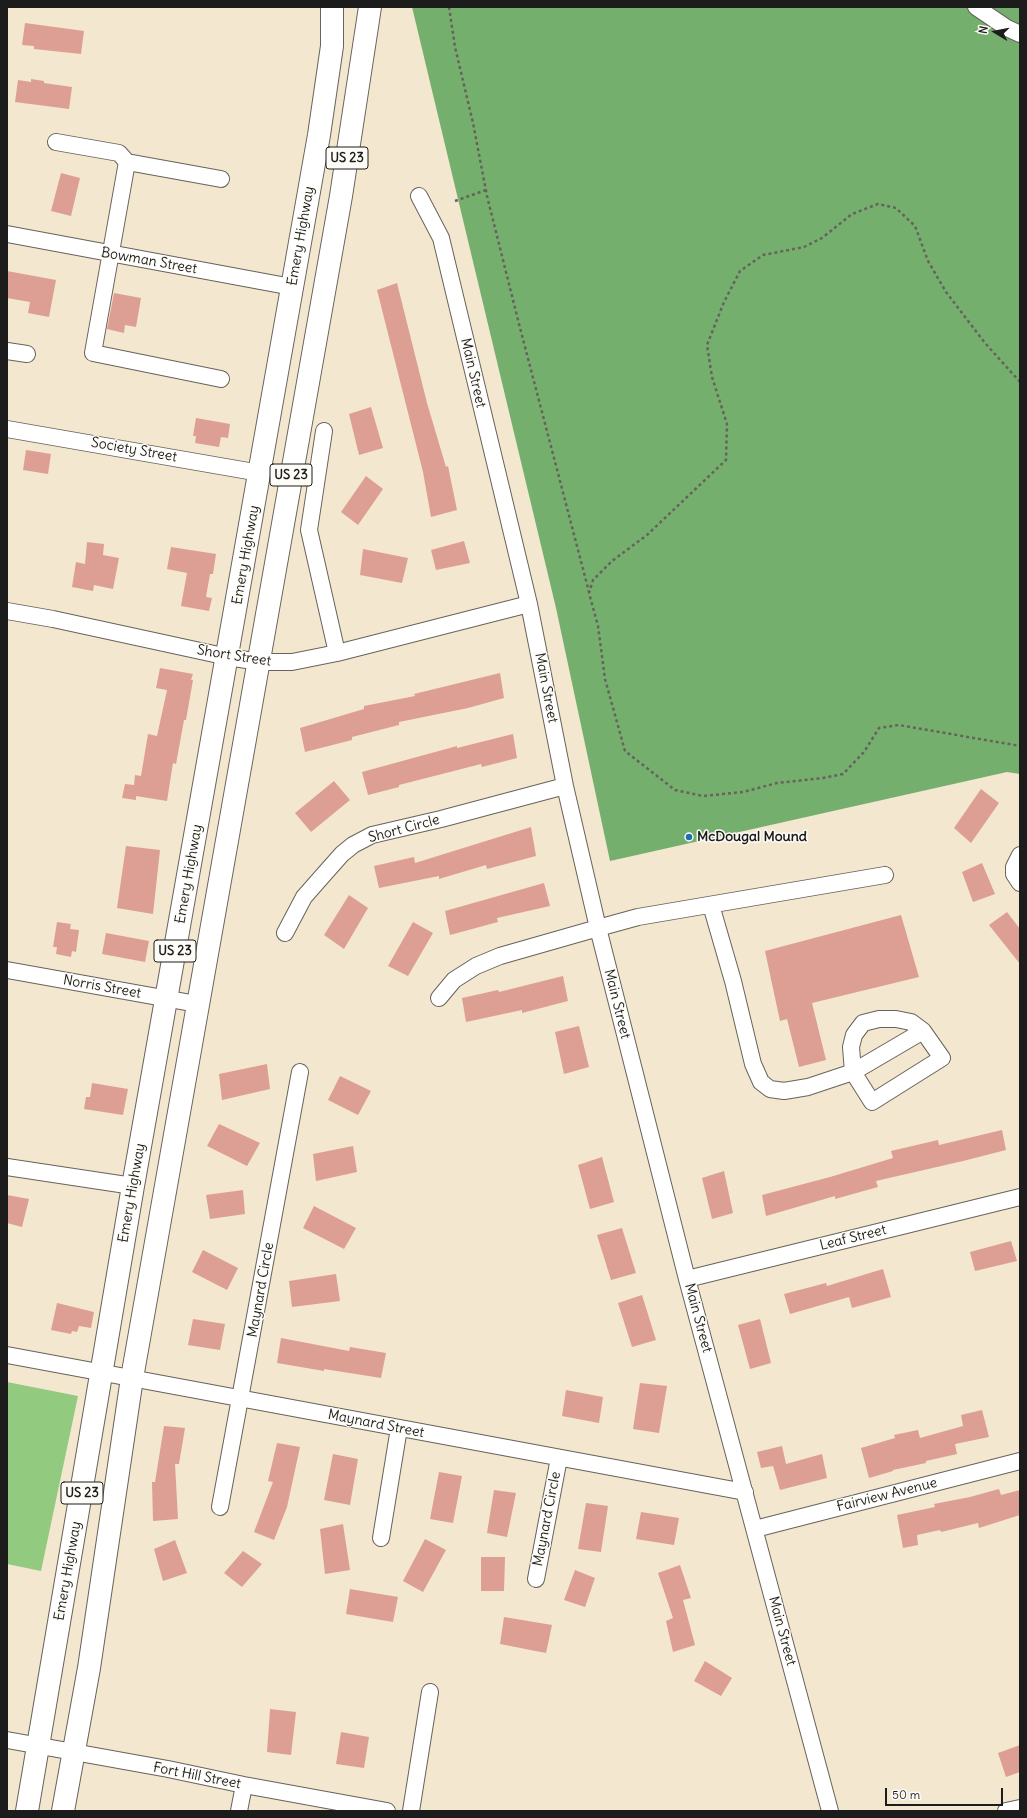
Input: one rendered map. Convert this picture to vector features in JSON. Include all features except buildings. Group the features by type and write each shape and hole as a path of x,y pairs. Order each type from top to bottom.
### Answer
{"highway":[{"name":"Emery Highway","path":"27,1811 133,1186 228,657 319,135 332,46 332,7"},
{"name":"US 23","path":"63,1811 89,1668 132,1378 341,196 370,7"}],"street":[{"path":"976,7 1006,28 1020,34"},
{"path":"56,142 119,153 127,162 221,179"},
{"path":"127,162 112,254 93,353 221,379"},
{"name":"Main Street","path":"419,196 441,238 529,604 565,786 598,928 687,1279 830,1811"},
{"name":"Bowman Street","path":"7,234 292,287"},
{"path":"7,351 27,354"},
{"name":"Society Street","path":"7,429 260,473"},
{"path":"324,431 309,530 337,654"},
{"name":"Short Street","path":"7,611 53,619 228,657 259,662 292,662 337,654 529,604"},
{"name":"Short Circle","path":"285,933 304,897 326,872 342,854 372,835 441,819 565,786"},
{"path":"1020,855 1014,867 1014,874 1020,883"},
{"path":"439,998 454,980 476,966 500,956 598,928 638,917 886,875"},
{"path":"711,905 733,982 753,1064 761,1082 770,1088 784,1091 808,1087 853,1072 923,1031"},
{"name":"Norris Street","path":"7,970 197,1004"},
{"path":"879,1019 896,1019 910,1022 923,1031 942,1058 872,1102 853,1072 851,1047 854,1035 863,1023 879,1019"},
{"name":"Maynard Circle","path":"220,1507 300,1072"},
{"path":"7,1167 133,1186"},
{"name":"Leaf Street","path":"687,1279 1020,1197"},
{"name":"Maynard Street","path":"7,1355 745,1492"},
{"path":"381,1538 399,1428"},
{"name":"Maynard Circle","path":"536,1579 559,1458"},
{"name":"Fairview Avenue","path":"755,1529 1020,1461"},
{"path":"411,1811 430,1692"},
{"name":"Fort Hill Street","path":"7,1740 387,1811"},
{"path":"239,1811 244,1785"},
{"path":"1006,1811 1020,1808"}],"path":[{"path":"449,7 455,47 473,123 486,190 521,332 598,626 605,679 625,751 675,790 703,796 743,792 777,783 843,774 864,752 879,728 899,725 1020,746"},
{"path":"455,201 486,190"},
{"path":"589,593 593,580 612,561 647,535 726,460 728,424 712,377 707,345 724,302 740,271 763,255 804,247 822,238 852,214 878,204 896,208 915,226 928,261 946,292 985,343 1020,382"}],"green space":[{"path":"412,7 1020,7 1020,774 1007,772 610,861 556,608"},
{"path":"7,1382 78,1396 41,1571 7,1564"}],"place":[{"name":"McDougal Mound","path":"689,837"}]}
